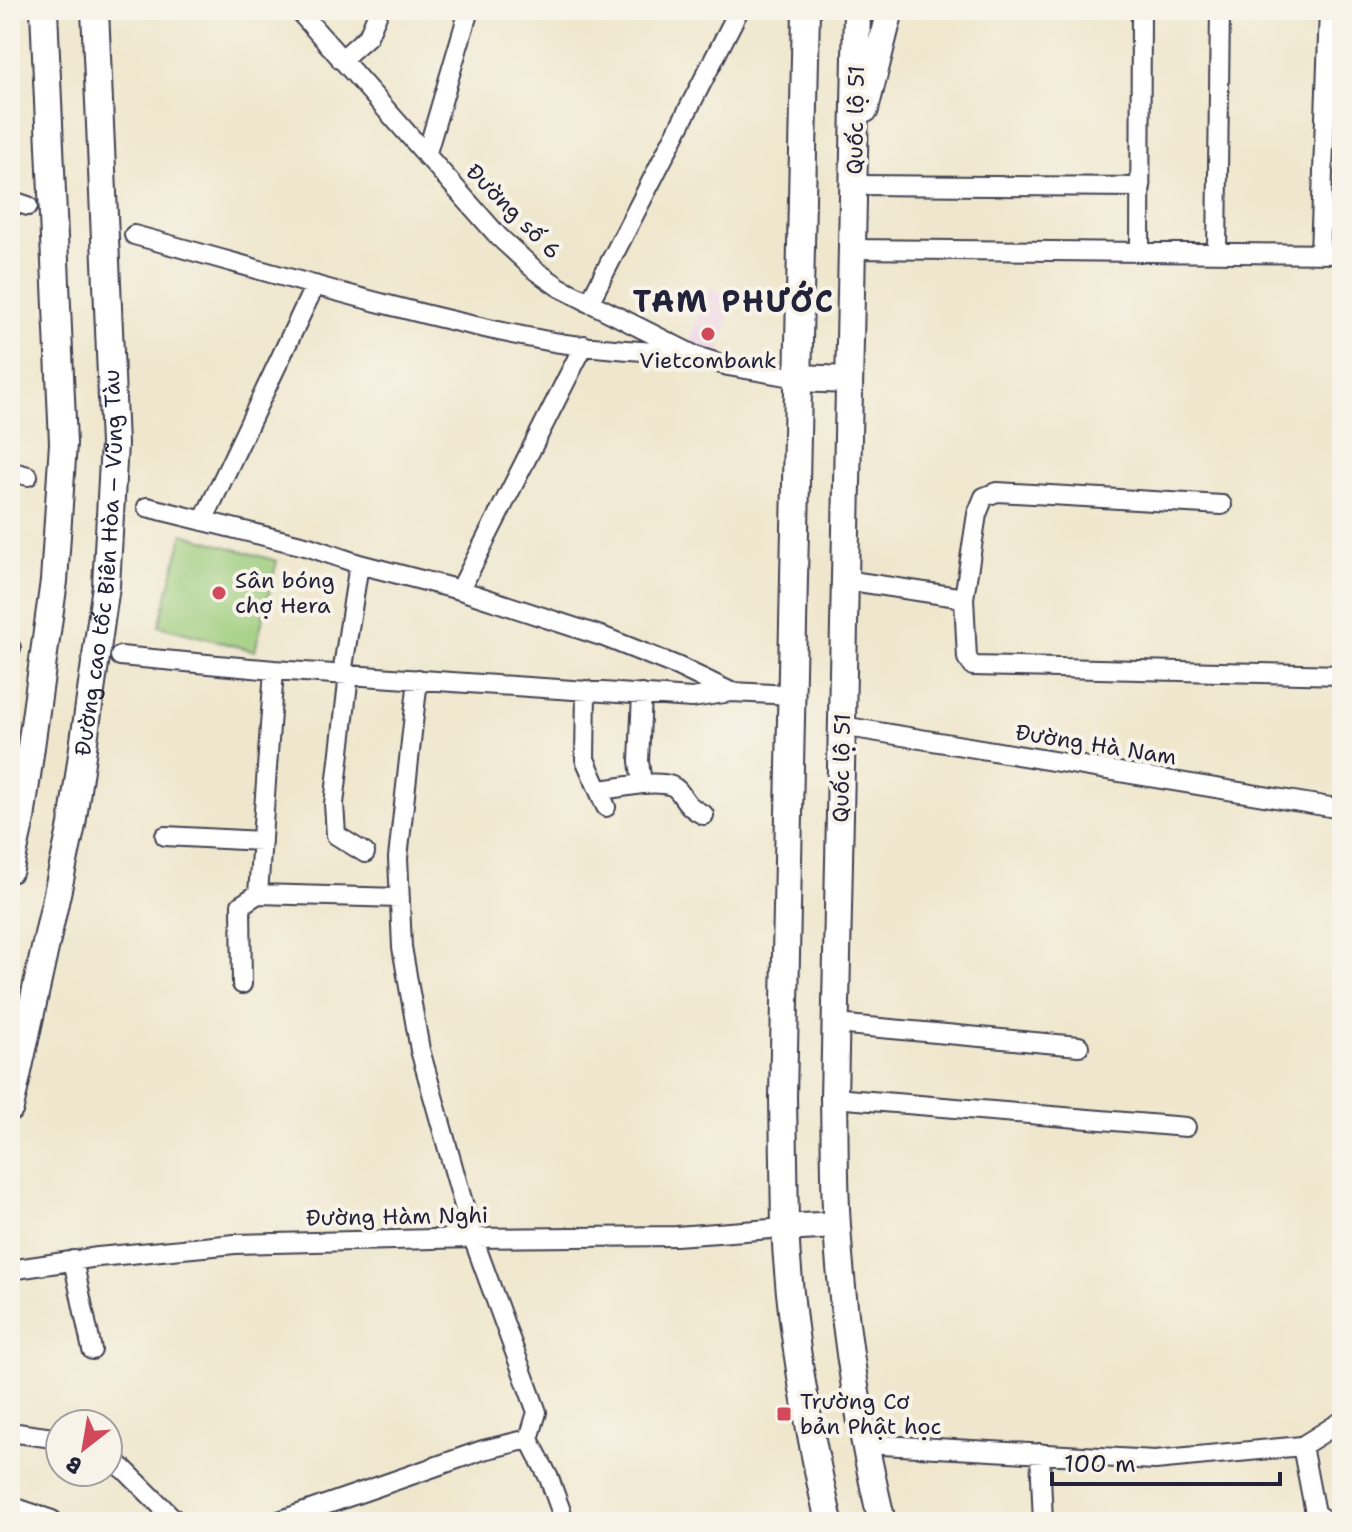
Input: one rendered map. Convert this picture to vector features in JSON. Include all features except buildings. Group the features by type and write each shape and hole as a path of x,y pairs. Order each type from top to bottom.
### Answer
{"highway":[{"name":"Đường cao tốc Biên Hòa – Vũng Tàu","path":"10,869 21,819 54,581 63,443 44,10"},
{"name":"Đường cao tốc Biên Hòa – Vũng Tàu","path":"10,1108 72,825 106,586 114,444 95,10"},
{"path":"806,10 783,1097 785,1228 814,1454 829,1522"},
{"name":"Quốc lộ 51","path":"857,10 834,1098 836,1225 848,1339 864,1444 882,1522"},
{"path":"854,155 890,10"},
{"path":"798,378 849,380"},
{"path":"785,1228 836,1225"}],"street":[{"name":"Đường số 6","path":"298,10 516,253 559,287 696,356 728,366 798,378"},
{"path":"341,60 368,36 379,10"},
{"path":"426,156 469,10"},
{"path":"589,303 739,10"},
{"path":"1140,251 1141,10"},
{"path":"1217,251 1220,10"},
{"path":"1320,253 1329,10"},
{"path":"853,185 1141,187"},
{"path":"134,235 491,329 552,342 696,356"},
{"path":"852,249 1342,254"},
{"path":"203,521 315,285"},
{"path":"460,590 584,345"},
{"path":"1222,505 997,492 984,497 977,514 964,598 967,658 973,666 1342,675"},
{"path":"147,507 309,547 359,564 460,590 604,637 731,692"},
{"path":"359,564 334,804 336,835 365,853"},
{"path":"845,580 964,598"},
{"path":"120,656 274,670 692,698 731,692 792,695"},
{"path":"258,894 274,670"},
{"path":"418,679 398,858 402,947 420,1050 473,1238 537,1412 529,1439 549,1478 565,1522"},
{"path":"586,690 585,759 603,798 642,784 671,784 679,790 691,809 704,815"},
{"path":"642,694 639,761 642,784"},
{"name":"Đường Hà Nam","path":"842,726 1342,809"},
{"path":"165,836 262,841"},
{"path":"242,984 241,905 258,894 400,898"},
{"path":"836,1024 1079,1046"},
{"path":"834,1098 1186,1127"},
{"name":"Đường Hàm Nghi","path":"10,1270 73,1260 235,1244 676,1236 785,1228"},
{"path":"73,1260 92,1350"},
{"path":"864,1444 1155,1460 1302,1446 1342,1421"},
{"path":"11,1433 44,1437"},
{"path":"276,1522 483,1450 529,1439"},
{"path":"1302,1446 1315,1513 1327,1522"},
{"path":"1040,1453 1043,1522"},
{"path":"124,1469 177,1522"},
{"path":"10,1503 52,1520"}],"shaded area":[{"name":"Vietcombank","path":"705,288 734,296 718,357 689,346"}],"green space":[{"name":"Sân bóng chợ Hera","path":"183,534 277,561 255,651 159,626"}],"place":[{"name":"Vietcombank","path":"708,334"},
{"name":"Sân bóng chợ Hera","path":"219,593"},
{"name":"Trường Cơ bản Phật học","path":"784,1414"}],"district":[{"name":"TAM PHƯỚC","path":"734,302"}]}
